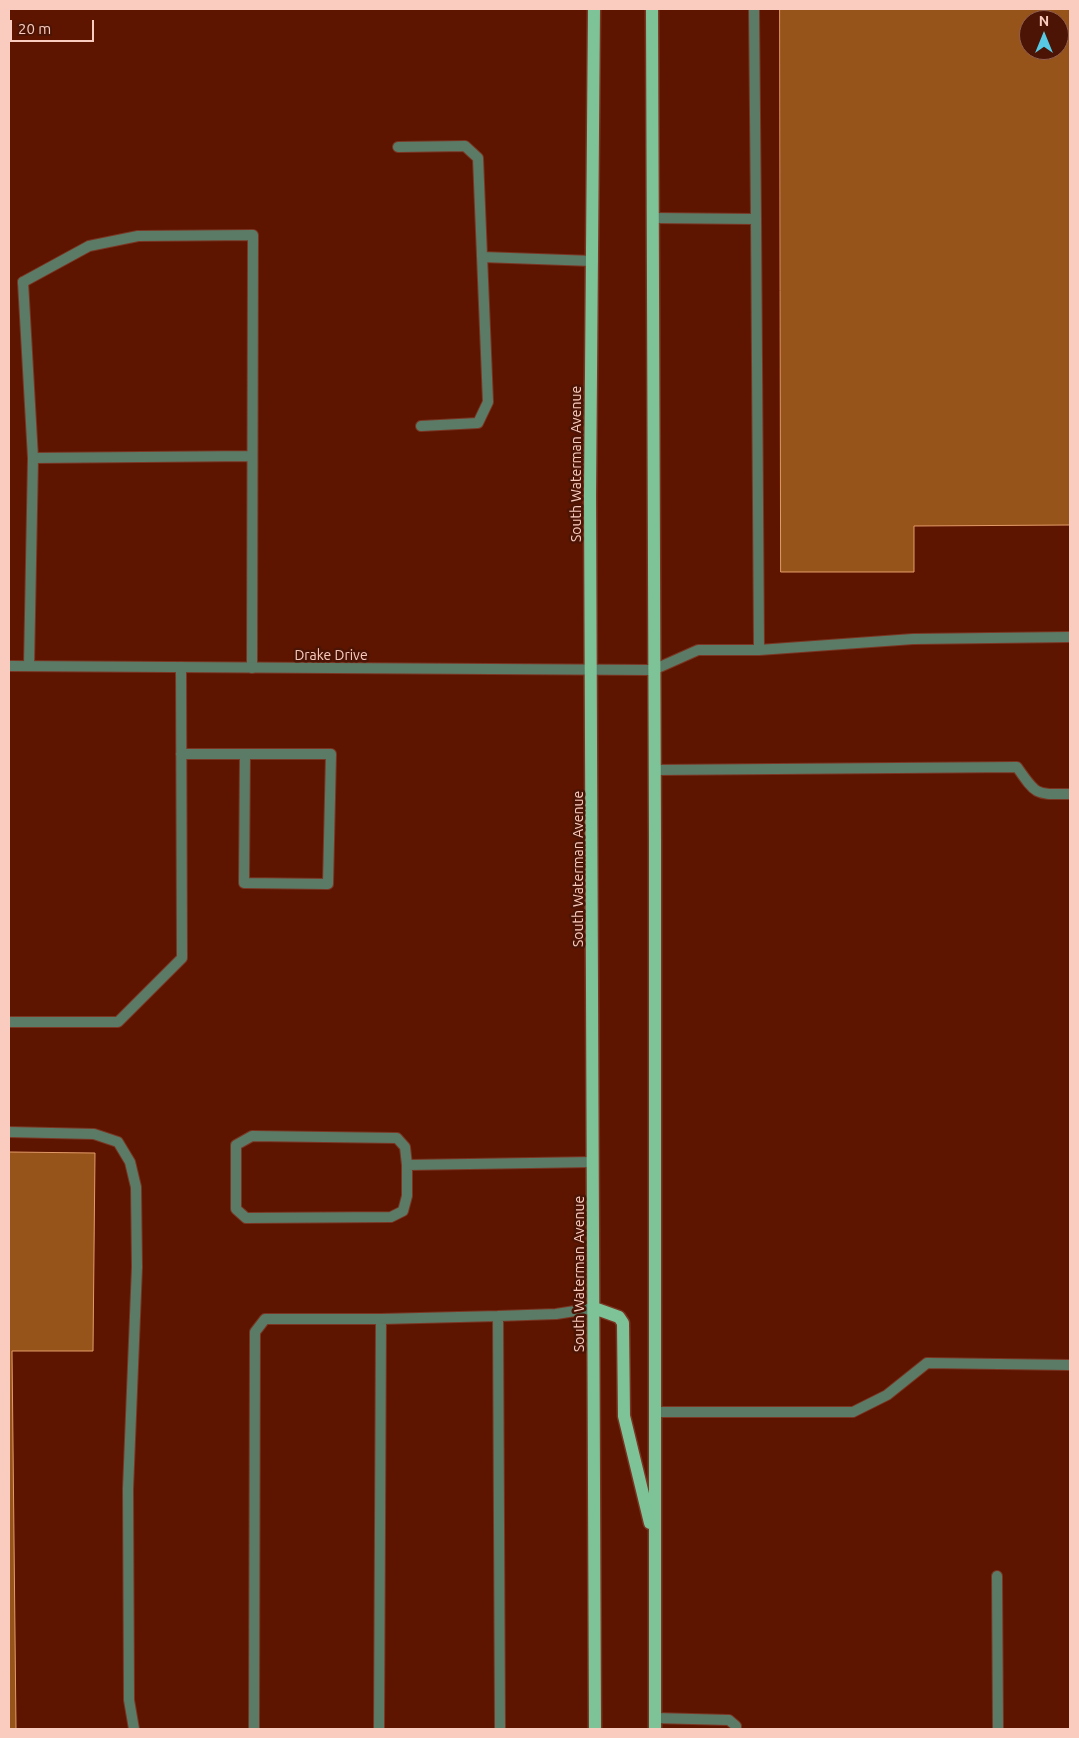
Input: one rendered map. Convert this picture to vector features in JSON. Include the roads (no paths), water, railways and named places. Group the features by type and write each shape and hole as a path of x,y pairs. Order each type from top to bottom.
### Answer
{"main road":[{"name":"South Waterman Avenue","path":"594,9 590,494 595,1729"},
{"path":"652,9 655,1723"},
{"path":"594,1308 619,1317 623,1322 624,1416 655,1545"}],"street":[{"path":"754,9 759,650"},
{"path":"398,147 465,146 478,158 488,402 478,423 421,426"},
{"path":"652,218 756,219"},
{"path":"29,666 33,458 23,282 89,246 138,236 253,235 252,668"},
{"path":"482,257 593,261"},
{"path":"33,458 252,456"},
{"path":"653,670 698,650 759,650 912,640 1070,637"},
{"name":"Drake Drive","path":"9,666 653,670"},
{"path":"9,1022 118,1022 182,958 181,667"},
{"path":"181,754 245,754 332,754 328,884 244,883 245,754"},
{"path":"654,770 1017,767 1032,789 1044,794 1070,794"},
{"path":"9,1132 94,1134 118,1142 130,1162 136,1187 137,1267 128,1489 129,1700 134,1729"},
{"path":"252,1136 397,1138 406,1147 407,1165 407,1196 403,1211 391,1217 246,1218 236,1209 236,1145 252,1136"},
{"path":"407,1165 594,1162"},
{"path":"254,1729 255,1332 265,1319 498,1316 556,1314 594,1308"},
{"path":"498,1316 500,1729"},
{"path":"379,1729 381,1319"},
{"path":"655,1412 853,1412 888,1395 927,1363 1070,1365"},
{"path":"996,1576 998,1729"},
{"path":"655,1723 729,1720 736,1726 736,1729"}]}
